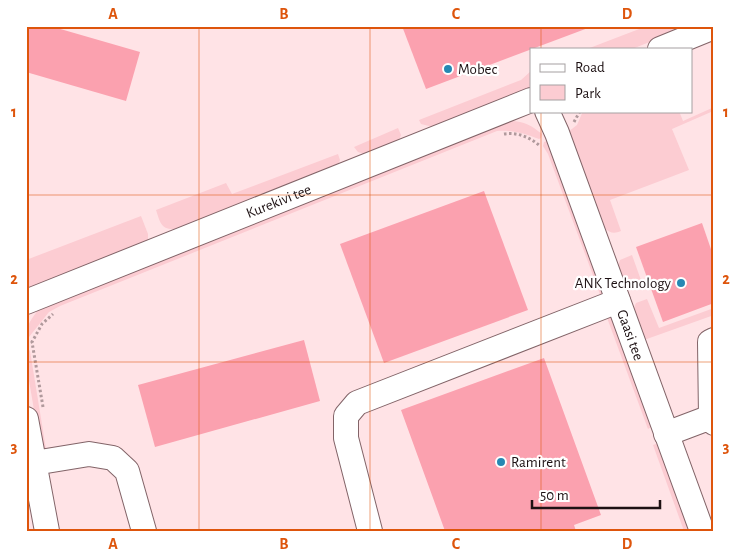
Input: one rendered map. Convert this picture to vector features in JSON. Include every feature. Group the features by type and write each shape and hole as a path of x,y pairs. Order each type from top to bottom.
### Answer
{"street":[{"path":"662,48 714,27"},
{"name":"Kurekivi tee","path":"26,302 530,100"},
{"name":"Gaasi tee","path":"547,112 557,133 702,531"},
{"path":"370,531 346,438 346,416 357,403 618,300"},
{"path":"666,434 713,420 710,342 714,340"},
{"path":"35,417 34,463 47,531"},
{"path":"34,463 89,454 113,458 127,471 144,531"}],"path":[{"path":"499,135 511,133 525,136 539,144"},
{"path":"35,417 32,342 42,324 53,313 60,310"},
{"path":"26,343 32,342"}],"green space":[{"path":"647,26 690,26 635,48 590,48"},
{"path":"530,72 530,89 433,127 421,124 419,120 521,80"},
{"path":"712,108 714,118 711,112 672,129 689,170 610,200 621,231 608,231 604,228 568,132 577,125 583,112 679,112 683,121"},
{"path":"511,121 531,126 542,134 541,138 513,132 497,131 60,306 49,312 29,337 26,337 28,325 39,309"},
{"path":"398,128 401,135 399,140 364,154 358,152 354,147"},
{"path":"547,141 604,291 601,297 548,154 543,146 544,142"},
{"path":"338,154 340,160 338,165 333,168 175,229 164,227 156,210 226,183 232,194"},
{"path":"141,216 148,234 148,241 26,290 26,260"},
{"path":"632,255 642,283 631,287 625,286 618,266 620,260"},
{"path":"647,299 659,328 714,308 714,315 644,340 636,322 634,307 636,303"},
{"path":"606,315 614,319 651,423 651,427 648,429"},
{"path":"26,346 30,351 46,449 43,449 40,445 26,363"},
{"path":"653,445 660,446 690,531 684,531"}],"building":[{"path":"26,26 50,26 140,52 126,101 26,72"},
{"name":"Mobec","path":"402,26 588,26 588,28 535,48 530,48 530,50 426,89"},
{"path":"484,191 528,310 384,363 340,244"},
{"path":"702,223 714,258 714,303 663,322 636,247"},
{"path":"304,340 320,401 155,447 138,385"},
{"name":"Ramirent","path":"544,358 601,515 574,525 576,531 445,531 401,410"}],"place":[{"name":"Mobec","path":"448,69"},
{"name":"ANK Technology","path":"681,283"},
{"name":"Ramirent","path":"501,462"}]}
